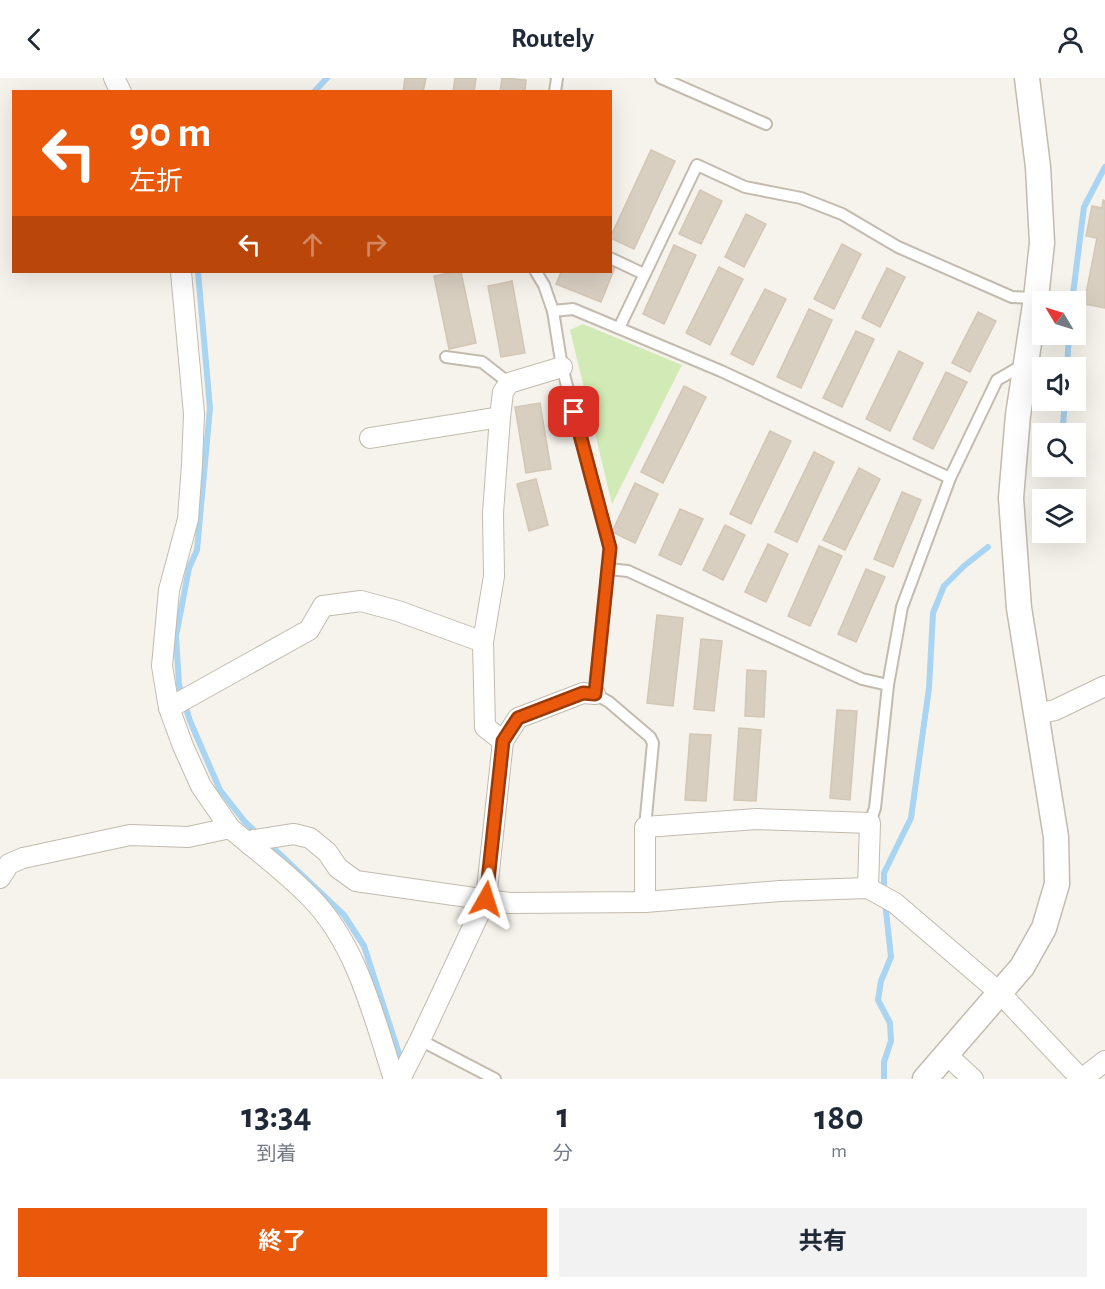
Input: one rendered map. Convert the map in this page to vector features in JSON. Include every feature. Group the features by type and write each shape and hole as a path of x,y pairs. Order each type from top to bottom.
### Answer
{"street":[{"path":"1028,78 1038,167 1042,243 1037,291"},
{"path":"181,273 194,414 188,519 170,590 162,666 169,708 201,786 220,815 230,828 311,897 330,921 350,954 364,988 394,1079"},
{"path":"925,1079 1022,967 1044,928 1056,884 1056,837 1019,608 1011,498 1018,415 1032,324"},
{"path":"503,741 485,727 483,642 494,576 493,513 503,392 509,383 562,367"},
{"path":"370,438 500,417"},
{"path":"169,708 309,630 323,606 361,601 398,611 483,642"},
{"path":"1037,714 1055,710 1105,686"},
{"path":"400,1079 486,899 503,741 518,718 583,693 595,694"},
{"path":"645,902 645,827 757,819 870,822 879,894"},
{"path":"0,878 9,864 23,858 130,835 188,837 230,828"},
{"path":"250,845 254,840 294,834 310,838 327,852 338,868 356,881 510,903 645,902 780,891 879,894 1000,993 1082,1079 1105,1061"},
{"path":"947,1055 973,1079"}],"lane":[{"path":"661,78 766,124"},
{"path":"619,328 697,165 745,187 801,198 842,214 898,247 1012,297 1032,298"},
{"path":"612,259 644,274"},
{"path":"537,273 544,285 553,311 562,367 610,548 595,694 609,702 651,737 653,743 645,827"},
{"path":"553,311 573,309 619,328 721,371 950,478"},
{"path":"446,357 482,362 509,383"},
{"path":"870,822 875,808 888,685 902,607 950,478 997,380 1026,363"},
{"path":"608,569 628,570 862,679 888,685"},
{"path":"420,1040 495,1079"}],"green space":[{"path":"583,324 682,365 612,504 570,330"}],"building":[{"path":"405,78 426,78 423,90 403,90"},
{"path":"455,78 476,78 474,90 453,90"},
{"path":"502,78 526,80 525,90 500,90"},
{"path":"651,150 675,161 634,249 612,239 612,234"},
{"path":"700,190 722,201 701,244 679,234"},
{"path":"1103,200 1105,201 1105,308 1086,304 1097,238 1086,236 1092,206 1102,208"},
{"path":"746,214 766,224 744,267 725,257"},
{"path":"842,244 861,254 834,309 814,299"},
{"path":"674,245 696,255 664,324 643,314"},
{"path":"612,266 615,267 601,302 556,284 561,273 612,273"},
{"path":"719,267 743,279 710,345 686,333"},
{"path":"887,268 905,277 880,327 862,318"},
{"path":"461,273 476,343 449,349 434,276"},
{"path":"512,281 525,353 501,357 488,286"},
{"path":"765,289 786,299 753,365 731,354"},
{"path":"809,309 832,320 801,388 777,377"},
{"path":"978,312 996,321 970,372 952,363"},
{"path":"856,331 874,339 842,407 823,398"},
{"path":"899,351 923,363 890,431 866,419"},
{"path":"946,372 967,382 933,449 913,439"},
{"path":"684,386 706,397 663,483 641,472"},
{"path":"540,403 551,469 526,473 515,407"},
{"path":"770,431 791,441 751,524 730,514"},
{"path":"814,452 834,462 797,542 775,532"},
{"path":"859,468 880,479 845,550 823,540"},
{"path":"536,479 548,525 529,531 517,484"},
{"path":"635,483 658,494 635,543 612,532"},
{"path":"902,492 921,500 893,567 874,559"},
{"path":"680,509 703,519 681,565 659,555"},
{"path":"725,525 745,535 723,580 703,570"},
{"path":"768,544 788,554 766,602 745,592"},
{"path":"819,546 842,556 810,626 788,616"},
{"path":"866,569 885,577 856,642 838,634"},
{"path":"657,615 683,618 673,706 647,703"},
{"path":"701,639 722,641 714,711 694,709"},
{"path":"747,670 766,671 764,717 745,716"},
{"path":"837,710 857,711 850,800 830,798"},
{"path":"739,728 761,730 756,801 734,800"},
{"path":"690,734 711,735 706,801 685,800"}],"waterway":[{"path":"316,90 327,78"},
{"path":"1073,291 1084,207 1105,167"},
{"path":"198,273 210,408 197,550 189,568 176,636 179,685 190,721 220,790 245,822 259,835"},
{"path":"1068,345 1068,357"},
{"path":"1063,423 1064,411"},
{"path":"884,892 884,873 911,818 929,688 933,613 944,586 988,547"},
{"path":"267,842 344,915 364,946 402,1063"},
{"path":"884,1079 884,1062 891,1041 890,1023 878,1000 881,981 891,957 885,902"}],"route":[{"path":"486,899 503,741 518,718 583,693 595,694 610,548 574,412"}]}
